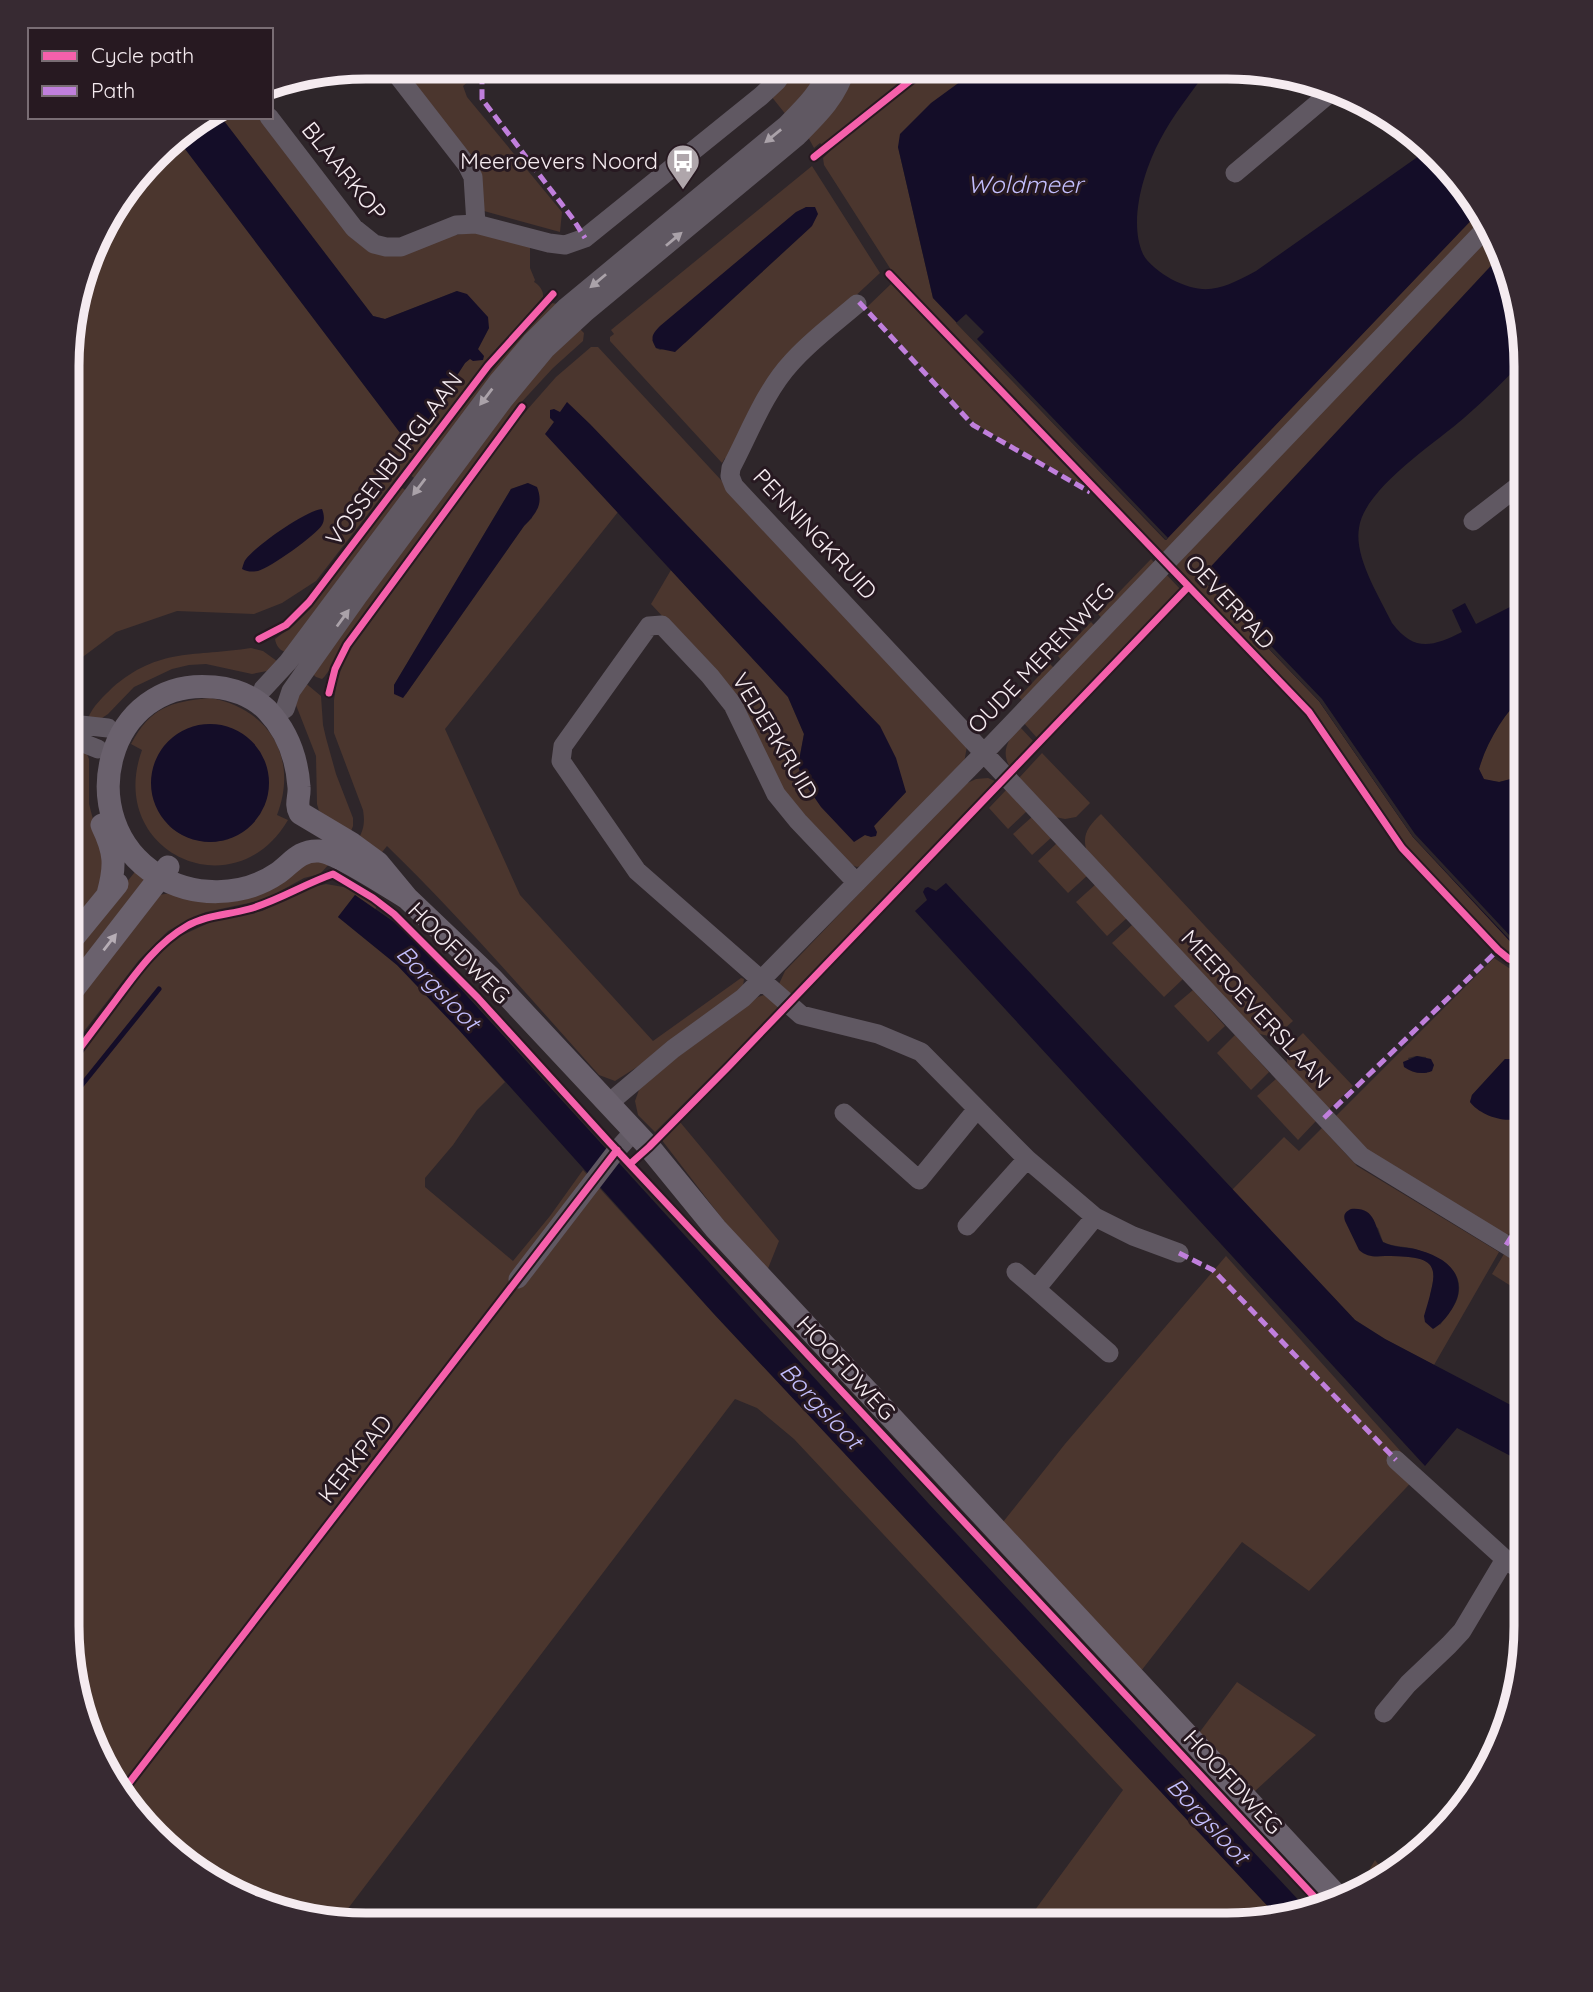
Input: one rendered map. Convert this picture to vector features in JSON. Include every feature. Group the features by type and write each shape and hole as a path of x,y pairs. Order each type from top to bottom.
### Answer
{"main road":[{"path":"256,693 285,709 300,733 309,760 310,788 305,816 296,838 280,856 260,869 238,878 214,880 164,872 146,866 120,848 100,822 96,775 121,710 137,695 156,684 176,676 198,673 242,679 256,693 285,734 292,749 299,778 298,808 305,816"},
{"path":"106,744 122,763 121,791 130,823 164,872"},
{"name":"HOOFDWEG","path":"305,816 378,863 407,898 492,979 649,1147 716,1229 1334,1892"},
{"path":"79,930 108,894 120,848"},
{"name":"HOOFDWEG","path":"164,872 184,888 222,892 260,883 278,873 303,852 321,851 342,859 407,898"},
{"path":"79,982 164,872"}],"street":[{"path":"401,79 467,165 473,177 476,224"},
{"name":"BLAARKOP","path":"271,119 354,228 374,244 401,247 456,225 476,224 565,245 585,238 778,79"},
{"name":"VOSSENBURGLAAN","path":"256,693 288,662 522,352 566,307 786,125 806,105 822,79"},
{"path":"285,709 291,691 351,606 503,401 546,349 585,313 797,137 821,114 841,79"},
{"path":"1235,173 1326,97"},
{"name":"OUDE MERENWEG","path":"609,1103 655,1063 743,998 984,753 1482,233"},
{"name":"PENNINGKRUID","path":"857,304 791,362 780,376 730,476 734,486 984,753"},
{"path":"1474,521 1514,489"},
{"name":"VEDERKRUID","path":"761,980 637,871 561,761 563,746 649,626 662,625 710,676 733,705 776,794 856,882"},
{"path":"79,725 106,744"},
{"path":"79,739 106,744"},
{"name":"MEEROEVERSLAAN","path":"984,753 1361,1156 1514,1250"},
{"path":"761,980 801,1015 878,1034 921,1052 1027,1158 1095,1217 1133,1236 1179,1253"},
{"path":"844,1113 919,1180 977,1109"},
{"path":"518,1279 587,1187 634,1131"},
{"path":"967,1226 1027,1158"},
{"path":"1036,1289 1095,1217"},
{"path":"1016,1272 1109,1353"},
{"path":"1396,1460 1514,1565"},
{"path":"1384,1713 1408,1684 1462,1631 1505,1559"}],"shaded area":[{"path":"406,79 471,79 463,86 467,97 562,212 560,232 484,211"},
{"path":"785,79 815,79 787,116 771,96"},
{"path":"847,79 966,79 898,147 933,298 1165,540 1473,218 1478,225 1164,556 895,276 824,165 823,158 830,151 820,143 814,148 808,137"},
{"path":"223,119 260,119 353,239 366,248 475,232 530,247 530,268 543,297 482,367 316,581 282,603 254,614 177,611 116,632 79,660 81,328 94,274 108,239 138,191 182,145 404,438 412,444 465,363 478,349 489,328 457,291 385,319 373,316"},
{"path":"812,166 880,273 792,355 729,460 725,458 722,463 610,341 614,334 611,330","holes":["812,226 685,343 660,350 652,340"]},
{"path":"1486,241 1494,262 1204,574 1203,579 1319,701 1413,837 1514,945 1514,958 1493,940 1397,835 1310,708 1174,567"},
{"path":"892,283 1091,490 975,424 867,307"},
{"path":"557,304 417,480 410,475 514,343 547,305"},
{"path":"578,327 584,333 583,341 553,368 517,407 346,638 325,676 322,679 316,677 313,674 512,399"},
{"path":"591,347 598,347 967,746 964,763 864,865 857,867 847,863 786,797 729,688 651,604 671,570 788,697 804,734 798,766 865,835 868,836 906,792 567,403 546,434 618,512 445,729 520,895 653,1041 741,978 744,979 743,986 734,995 645,1062 615,1081 599,1075 469,930 387,846 379,856 358,840 362,832 363,810 334,733 337,681 352,644 512,427 556,377","holes":["528,483 532,518 406,694 394,685 511,489"]},
{"path":"401,487 408,492 285,652 281,650 275,639 311,608"},
{"path":"1151,559 1156,564 1103,620 1098,614"},
{"path":"1165,573 1181,590 1038,739 1023,722"},
{"path":"1091,622 1096,627 1062,661 1058,656"},
{"path":"251,648 263,651 281,664 252,674 206,664 172,669 134,687 102,718 88,718 112,688 146,666 178,656"},
{"path":"1050,664 1055,669 1024,702 1019,697"},
{"path":"303,681 321,696 326,738 353,818 350,834 319,811 316,756 296,705"},
{"path":"210,698 248,712 263,724 274,739 284,774 283,794 277,815 288,820 265,848 237,862 208,865 181,858 158,841 142,817 135,786 142,750 131,744 154,714 173,705","holes":["169,826 226,840 196,840"]},
{"path":"1514,706 1514,778 1500,782 1484,780 1479,769 1504,718"},
{"path":"1019,726 1034,742 1010,767 1006,750 1009,740"},
{"path":"79,747 89,759 89,804 105,854 100,887 79,915"},
{"path":"1042,753 1090,803 1076,817 1055,817 1019,778"},
{"path":"988,778 997,782 794,993 788,994 779,984 785,971 963,785 976,779"},
{"path":"1007,789 1027,811 1008,829 989,808"},
{"path":"1101,814 1293,1021 1284,1029 1272,1035 1255,1032 1087,852 1087,831"},
{"path":"1033,816 1052,837 1032,855 1013,834"},
{"path":"1057,843 1088,875 1068,893 1038,861"},
{"path":"305,861 331,862 320,874 304,878 273,895 258,901 206,912 168,931 139,960 79,1038 79,995 159,895 170,893 199,897"},
{"path":"138,868 147,877 79,968 79,942"},
{"path":"326,884 349,888 377,905 375,910 355,895 338,917 397,965 505,1082 477,1110 453,1145 425,1178 425,1187 513,1261 583,1170 714,1314 1271,1910 1246,1913 1033,1913 1123,1790 794,1439 757,1408 735,1399 345,1913 310,1908 239,1884 206,1865 163,1829 127,1786 108,1753 94,1718 81,1664 79,1055 151,960 176,938 213,921 262,911 308,888"},
{"path":"1096,884 1127,918 1107,936 1076,902"},
{"path":"1132,925 1183,979 1164,997 1112,943"},
{"path":"1494,958 1514,970 1514,1063 1505,1059 1472,1095 1470,1102 1514,1120 1514,1226 1507,1237 1364,1149 1335,1117","holes":["1426,1057 1427,1073 1414,1072 1408,1058"]},
{"path":"1193,990 1225,1026 1208,1042 1174,1006"},
{"path":"764,995 778,1004 777,1011 655,1132 638,1115 635,1101 640,1087"},
{"path":"1303,1033 1353,1086 1328,1110 1287,1063 1286,1049"},
{"path":"1235,1035 1269,1072 1251,1090 1217,1053"},
{"path":"1276,1079 1316,1121 1298,1140 1257,1096"},
{"path":"680,1122 779,1241 767,1271 727,1225 661,1139"},
{"path":"1322,1128 1357,1166 1499,1252 1434,1365 1355,1320 1232,1190 1284,1137 1299,1151","holes":["1346,1212 1378,1228 1383,1242 1433,1256 1455,1273 1459,1291 1456,1302 1440,1325 1430,1295 1434,1277 1429,1262 1400,1256"]},
{"path":"1504,1254 1514,1260 1514,1288 1492,1274"},
{"path":"1226,1256 1420,1473 1309,1591 1242,1542 1141,1671 1003,1522 1065,1444"},
{"path":"1237,1682 1316,1735 1254,1792 1199,1733"},
{"path":"1375,1860 1381,1869 1364,1879"}],"water":[{"name":"Woldmeer","path":"964,79 1201,79 1160,140 1148,166 1140,196 1137,226 1143,254 1155,268 1167,277 1194,288 1223,286 1256,271 1421,155 1455,191 1473,218 1166,540 933,298 898,147 900,134 931,103"},
{"path":"219,119 223,119 373,316 385,319 457,291 467,294 488,317 489,328 478,349 484,356 483,360 470,359 465,363 412,445 182,145"},
{"path":"806,207 815,207 818,214 812,226 675,352 656,348 653,336 660,326 796,212"},
{"path":"1494,262 1509,310 1514,370 1472,411 1402,468 1373,498 1364,513 1358,539 1364,564 1392,623 1416,643 1442,641 1462,632 1452,610 1465,603 1476,624 1514,605 1514,706 1498,728 1479,769 1484,779 1499,782 1514,778 1514,946 1413,837 1319,701 1202,579"},
{"path":"567,402 880,726 896,758 906,792 874,826 876,836 865,835 854,842 821,807 803,781 798,766 804,734 788,697 545,434 554,422 550,418 550,410 560,412"},
{"path":"528,483 537,487 539,493 539,504 535,513 403,698 394,694 394,685 511,489"},
{"path":"322,509 324,521 318,530 282,558 258,571 242,569 246,559 270,538 293,522"},
{"path":"210,724 233,729 252,741 264,760 269,783 264,806 252,825 233,837 210,842 187,837 168,825 156,806 151,783 156,760 168,741 187,729"},
{"path":"946,883 1355,1320 1385,1339 1514,1407 1514,1458 1457,1428 1425,1466 915,911 927,900 923,892 925,888 936,891"},
{"name":"Borgsloot","path":"355,895 394,922 429,954 929,1504 1301,1903 1271,1910 714,1314 459,1030 397,965 338,917"},
{"path":"1417,1056 1431,1059 1434,1065 1432,1071 1418,1073 1404,1067 1403,1062"},
{"path":"1505,1059 1510,1059 1514,1066 1514,1120 1496,1118 1481,1112 1470,1102 1472,1095"},
{"path":"1351,1209 1370,1214 1383,1242 1432,1255 1453,1270 1459,1285 1458,1295 1448,1314 1433,1329 1425,1322 1424,1316 1432,1286 1432,1267 1417,1258 1374,1256 1359,1250 1344,1219 1347,1211"}],"pier":[{"path":"966,314 984,332 977,339 1168,538 1166,540 956,323"},
{"path":"1205,577 1322,699 1415,834 1513,939 1511,941 1413,837 1319,701 1202,579"}],"waterway":[{"path":"79,1088 159,989"}],"marked path":[{"path":"485,79 482,82 482,99 585,238"},
{"path":"859,302 973,425 1090,492"},
{"path":"1324,1118 1498,950"},
{"path":"1506,1245 1514,1233"},
{"path":"1179,1253 1213,1270 1396,1460"}],"cycle path":[{"path":"814,157 912,79"},
{"name":"OEVERPAD","path":"889,274 1309,712 1402,848 1498,950 1514,961"},
{"path":"259,639 286,625 309,602 488,366 553,294"},
{"path":"329,693 335,669 347,645 522,407"},
{"name":"OEVERPAD","path":"630,1164 729,1066 1188,587"},
{"path":"79,1049 148,959 166,941 194,922 260,906 333,874 373,898 394,914 478,998 609,1142 1316,1899"},
{"name":"KERKPAD","path":"127,1786 617,1150"}],"place":[{"name":"Meeroevers Noord","path":"683,191"}]}
